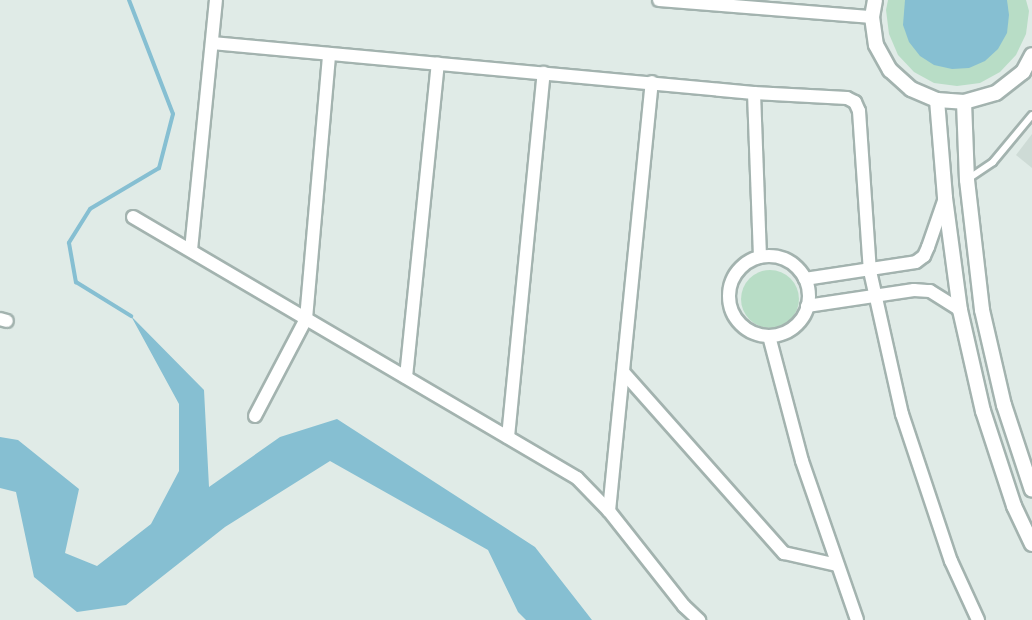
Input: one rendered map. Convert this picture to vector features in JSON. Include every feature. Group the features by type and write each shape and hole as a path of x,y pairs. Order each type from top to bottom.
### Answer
{"street":[{"path":"190,250 216,0"},
{"path":"659,0 872,17"},
{"path":"874,0 872,17 876,45 890,70 911,89 937,100 964,102 996,93 1023,72 1032,55"},
{"path":"212,43 754,93 847,98 855,102 859,111 870,271 902,414 951,561 978,620"},
{"path":"255,416 306,319 329,54"},
{"path":"406,377 438,64"},
{"path":"508,437 544,73"},
{"path":"609,511 652,82"},
{"path":"754,93 760,257"},
{"path":"937,100 945,198 960,310 983,411 1014,506 1032,544"},
{"path":"964,102 967,180 982,310 1004,405 1032,490"},
{"path":"805,279 870,271 916,262 924,256 945,198"},
{"path":"133,217 577,478 609,511 684,606 699,620"},
{"path":"773,256 786,260 797,268 805,279 808,292 807,306 793,327 782,334 769,336 756,334 745,328 730,307 732,281 738,270 760,257 773,256"},
{"path":"807,306 914,290 930,291 960,310"},
{"path":"769,336 802,460 857,620"},
{"path":"624,373 784,554 837,565"}],"lane":[{"path":"967,180 993,162 1032,115"}],"shaded area":[{"path":"1032,134 1032,168 1016,155"}],"green space":[{"path":"888,0 1026,0 1029,11 1026,34 1016,55 1000,72 980,83 957,86 934,83 914,72 898,55 889,34 886,10"},
{"path":"764,270 776,270 791,278 799,293 799,305 791,320 776,328 764,328 749,320 741,305 741,293 749,278"}],"water":[{"path":"905,0 1007,0 1009,15 1007,33 998,49 985,61 969,68 952,69 934,65 920,56 909,42 903,25"},
{"path":"131,316 204,390 209,487 280,437 337,419 535,547 592,620 526,620 518,612 488,550 330,461 225,527 126,605 77,612 34,577 16,492 0,488 0,437 18,440 79,489 65,553 97,566 151,524 179,471 179,404"}],"waterway":[{"path":"129,0 173,114 159,168 90,209 69,243 76,282 131,316"}]}
